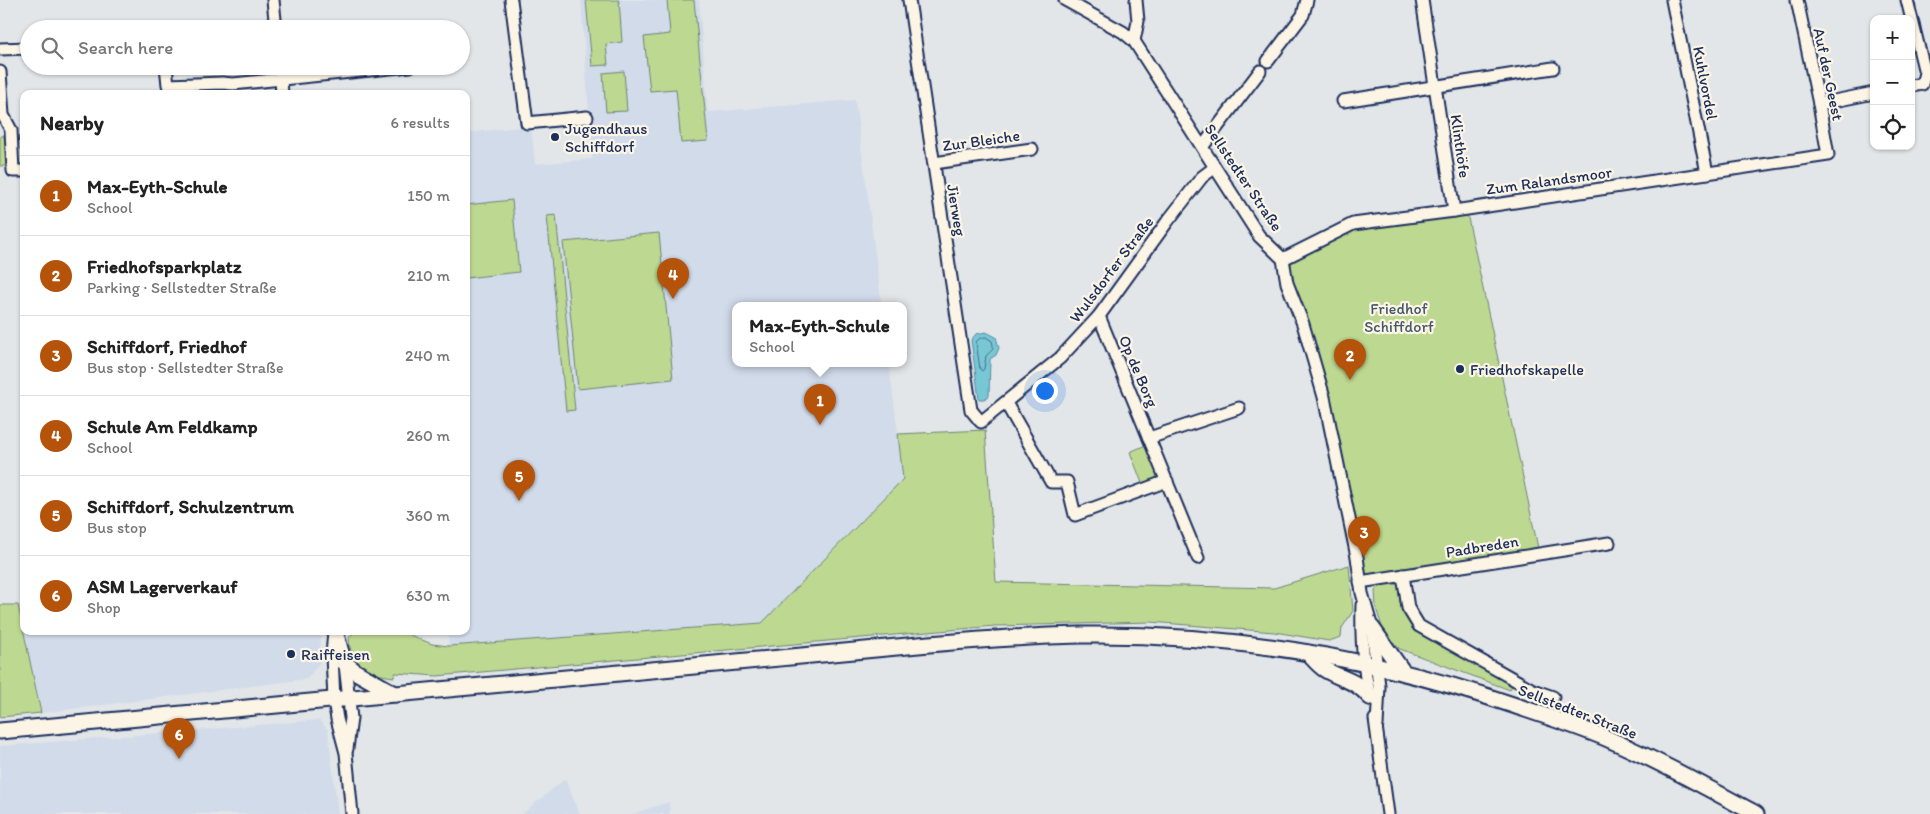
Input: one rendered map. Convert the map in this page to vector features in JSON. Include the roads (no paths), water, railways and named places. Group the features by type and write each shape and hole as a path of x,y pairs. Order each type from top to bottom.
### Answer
{"main road":[{"path":"1372,628 1403,672"},
{"name":"Sellstedter Straße","path":"0,731 929,644 1078,635 1197,639 1308,653 1371,664 1471,690 1605,737 1666,766 1756,814"},
{"path":"1308,653 1325,669 1348,678 1362,687 1370,697"},
{"path":"345,663 356,672 395,694"}],"street":[{"path":"273,0 275,20"},
{"path":"511,0 527,123 587,117"},
{"name":"Jierweg","path":"909,0 971,410 981,422"},
{"name":"Sellstedter Straße","path":"1065,0 1123,32 1134,41 1259,236 1283,259"},
{"path":"1134,41 1138,21 1136,0"},
{"path":"1268,61 1303,15 1307,0"},
{"name":"Klinthöfe","path":"1422,0 1454,211"},
{"name":"Kuhlvordel","path":"1672,0 1707,173"},
{"name":"Auf der Geest","path":"1797,0 1828,155"},
{"path":"1907,0 1925,73 1922,84 1915,85"},
{"path":"0,49 20,48"},
{"path":"1343,101 1553,68"},
{"path":"1203,146 1260,71"},
{"path":"0,72 3,115 11,130 13,171 20,171"},
{"path":"167,75 168,89 313,75"},
{"path":"281,75 282,90"},
{"path":"1819,104 1870,94"},
{"name":"Zur Bleiche","path":"934,163 1032,149"},
{"name":"Zum Ralandsmoor","path":"1283,259 1353,224 1454,211 1828,155"},
{"name":"Wulsdorfer Straße","path":"981,422 1060,358 1099,316 1167,222 1202,177 1214,168"},
{"path":"1283,259 1287,283 1303,324 1324,397 1361,588 1372,628 1370,697 1377,726 1388,814"},
{"name":"Op de Borg","path":"1099,316 1198,558"},
{"path":"1006,403 1051,482 1067,482 1075,515 1167,481"},
{"path":"1149,438 1239,408"},
{"name":"Padbreden","path":"1361,588 1403,575 1609,543"},
{"name":"Sellstedter Straße","path":"1403,575 1408,608 1419,626 1533,690 1553,697"},
{"path":"1361,588 1361,634 1379,686 1377,726"},
{"path":"335,635 332,656 342,699 351,722 346,753 352,814"},
{"path":"337,635 345,663 342,699"}],"water":[{"path":"986,332 996,337 999,348 996,355 990,359 989,396 979,399 971,340 976,334"}],"place":[{"name":"Jugendhaus Schiffdorf","path":"555,137"},
{"name":"Schule Am Feldkamp","path":"673,299"},
{"name":"Friedhofskapelle","path":"1460,369"},
{"name":"Friedhofsparkplatz","path":"1350,380"},
{"name":"Max-Eyth-Schule","path":"820,425"},
{"name":"Schiffdorf, Schulzentrum","path":"519,501"},
{"name":"Schiffdorf, Friedhof","path":"1364,557"},
{"name":"Raiffeisen","path":"291,654"},
{"name":"ASM Lagerverkauf","path":"179,759"}],"park label":[{"name":"Friedhof Schiffdorf","path":"1399,317"}]}
